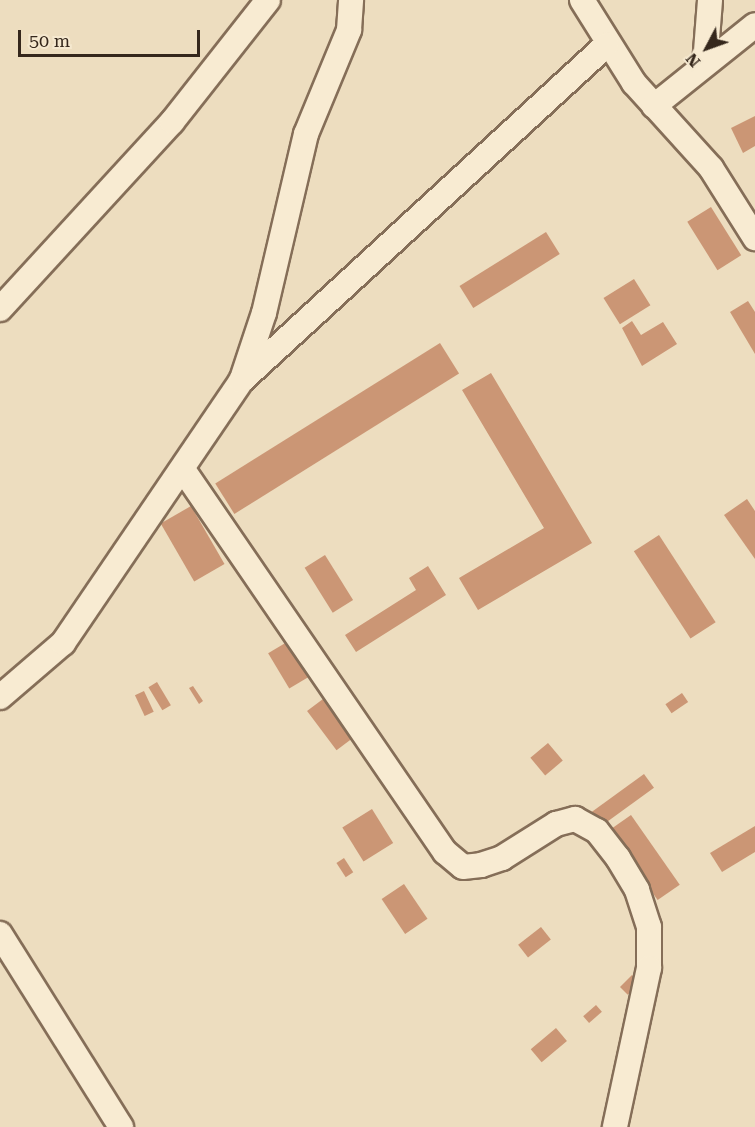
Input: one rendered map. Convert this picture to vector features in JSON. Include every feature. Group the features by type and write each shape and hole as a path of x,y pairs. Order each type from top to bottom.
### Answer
{"street":[{"path":"0,309 172,122 268,0"},
{"path":"0,697 63,643 113,563 184,471 241,381 264,313 306,134 349,30 351,0"},
{"path":"582,0 606,45 654,106 711,168 755,238"},
{"path":"705,64 710,0"},
{"path":"654,106 755,25"},
{"path":"241,381 606,45"},
{"path":"184,471 445,852 463,867 481,865 502,858 556,824 575,819 597,831 618,858 638,890 649,927 649,968 615,1127"},
{"path":"0,934 121,1127"}],"building":[{"path":"755,116 755,146 743,153 731,128"},
{"path":"711,207 741,255 717,270 687,222"},
{"path":"546,232 560,254 473,308 459,286"},
{"path":"634,279 650,305 620,324 603,298"},
{"path":"748,301 755,312 755,354 730,312"},
{"path":"632,321 641,335 663,322 677,344 642,366 622,328"},
{"path":"440,343 459,374 234,514 215,483"},
{"path":"491,373 592,543 478,610 459,578 544,528 462,390"},
{"path":"747,499 755,511 755,559 724,515"},
{"path":"191,506 224,564 194,582 161,524"},
{"path":"659,535 716,622 690,639 634,551"},
{"path":"325,555 353,600 333,613 305,568"},
{"path":"428,566 446,595 356,652 345,635 416,590 409,578"},
{"path":"287,642 308,677 289,688 268,653"},
{"path":"157,682 171,705 162,710 148,687"},
{"path":"193,686 203,701 199,704 189,688"},
{"path":"144,691 154,712 145,716 135,695"},
{"path":"682,693 688,702 672,713 665,704"},
{"path":"327,696 356,735 337,750 307,711"},
{"path":"548,743 563,761 545,775 530,758"},
{"path":"644,774 654,788 601,827 591,813"},
{"path":"372,809 393,843 364,861 342,828"},
{"path":"631,815 680,885 658,900 609,830"},
{"path":"755,826 755,852 722,872 710,853"},
{"path":"344,858 353,872 346,877 336,863"},
{"path":"404,884 427,919 405,934 382,899"},
{"path":"541,927 551,940 528,957 518,945"},
{"path":"632,975 640,983 628,995 620,987"},
{"path":"596,1005 602,1012 589,1023 583,1016"},
{"path":"556,1028 567,1041 542,1062 531,1049"}]}
